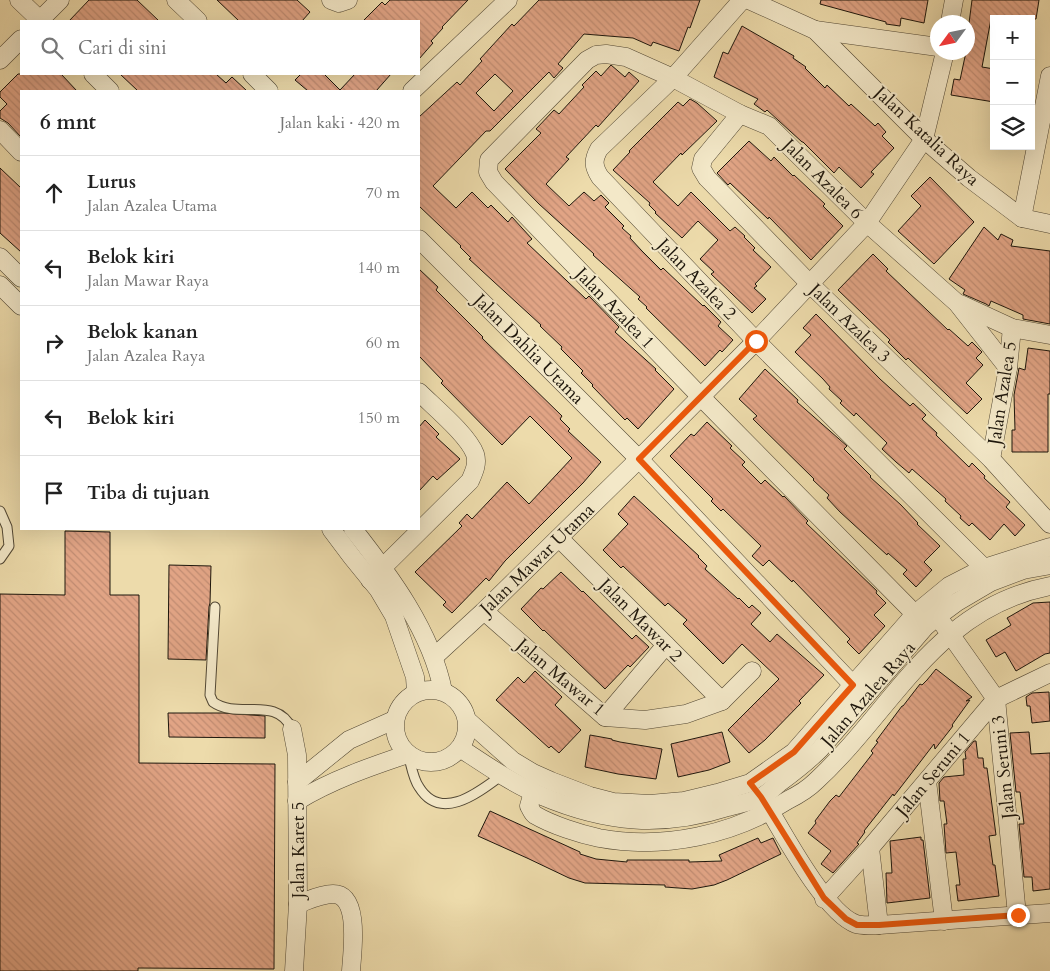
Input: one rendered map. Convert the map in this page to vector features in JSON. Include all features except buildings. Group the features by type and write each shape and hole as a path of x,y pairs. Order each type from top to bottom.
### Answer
{"street":[{"path":"20,0 39,20"},
{"path":"41,20 60,0"},
{"path":"176,0 197,20"},
{"path":"331,0 339,3 348,0"},
{"path":"413,90 508,0"},
{"name":"Jalan Azalea 2","path":"742,0 672,78 600,149 594,158 594,168 600,177 756,341 984,568"},
{"name":"Jalan Katalia Raya","path":"749,0 815,30 930,46"},
{"path":"951,15 954,0"},
{"name":"Jalan Katalia Raya","path":"815,30 924,138 969,178 1022,218 1050,224"},
{"path":"0,60 20,40"},
{"name":"Jalan Azalea 1","path":"672,78 626,58 606,54 596,55 587,60 489,160 488,172 494,182 700,396 915,614"},
{"name":"Jalan Mawar Utama","path":"434,657 484,611 639,459 756,341 868,223 924,138 943,60"},
{"path":"94,75 109,90"},
{"path":"253,75 269,90"},
{"path":"1022,218 1050,76"},
{"name":"Jalan Azalea 6","path":"672,78 740,114 760,122 778,134 868,223 958,303 1008,368"},
{"name":"Jalan Azalea 3","path":"740,114 703,159 701,168 707,178 810,284 991,459 1050,524"},
{"path":"0,130 20,151"},
{"name":"Jalan Dahlia Utama","path":"420,240 639,459 853,685"},
{"path":"0,257 20,277"},
{"path":"0,285 20,305"},
{"name":"Jalan Azalea 6","path":"958,303 1012,328 1050,335"},
{"name":"Jalan Azalea 5","path":"991,459 1008,368 1012,328"},
{"path":"370,580 470,481 476,467 475,455 468,443 420,393"},
{"path":"332,530 370,580 394,616 415,677 416,692"},
{"path":"353,530 383,567 422,631 434,657 443,691"},
{"name":"Jalan Mawar 2","path":"559,538 722,701"},
{"name":"Jalan Azalea Raya","path":"467,720 513,760 533,773 613,802 650,804 684,801 750,783 794,752 915,614 949,586 984,568 1050,547"},
{"name":"Jalan Azalea Raya","path":"460,748 533,792 589,812 642,821 662,821 690,818 766,804 820,749 925,627 938,616 957,602 991,582 1023,570 1050,564"},
{"path":"766,804 815,782 851,745 919,665 950,634 986,609 1014,596 1050,586"},
{"name":"Jalan Mawar 1","path":"484,611 605,717 645,720 686,714 722,701 752,671"},
{"name":"Jalan Seruni 3","path":"938,616 996,699 1018,915"},
{"path":"605,717 666,645"},
{"name":"Jalan Seruni 1","path":"824,898 870,848 996,699 1050,673"},
{"path":"434,689 443,691 459,702 467,720 464,739 460,748 453,755 435,762 425,762 416,759 401,747 397,739 394,720 401,704 416,692 434,689"},
{"path":"297,782 349,740 394,720"},
{"name":"Jalan Karet 5","path":"292,729 297,755 298,904 294,971"},
{"path":"297,802 316,790 360,770 408,754"},
{"path":"927,780 944,921"},
{"path":"750,783 766,804 824,898 846,919 857,925 1050,913"},
{"path":"870,848 879,925"},
{"path":"298,904 332,894 340,895 347,901 353,922 351,971"}],"lane":[{"path":"0,511 7,527 9,546 0,559"},
{"path":"215,606 210,695 213,702 224,708 276,712 289,722 292,729"},
{"path":"408,754 418,787 431,800 442,804 461,802 478,793 502,775"}],"route":[{"path":"756,341 639,459 853,685 794,752 750,783 761,797 824,898 846,919 857,925 1018,915"}]}
